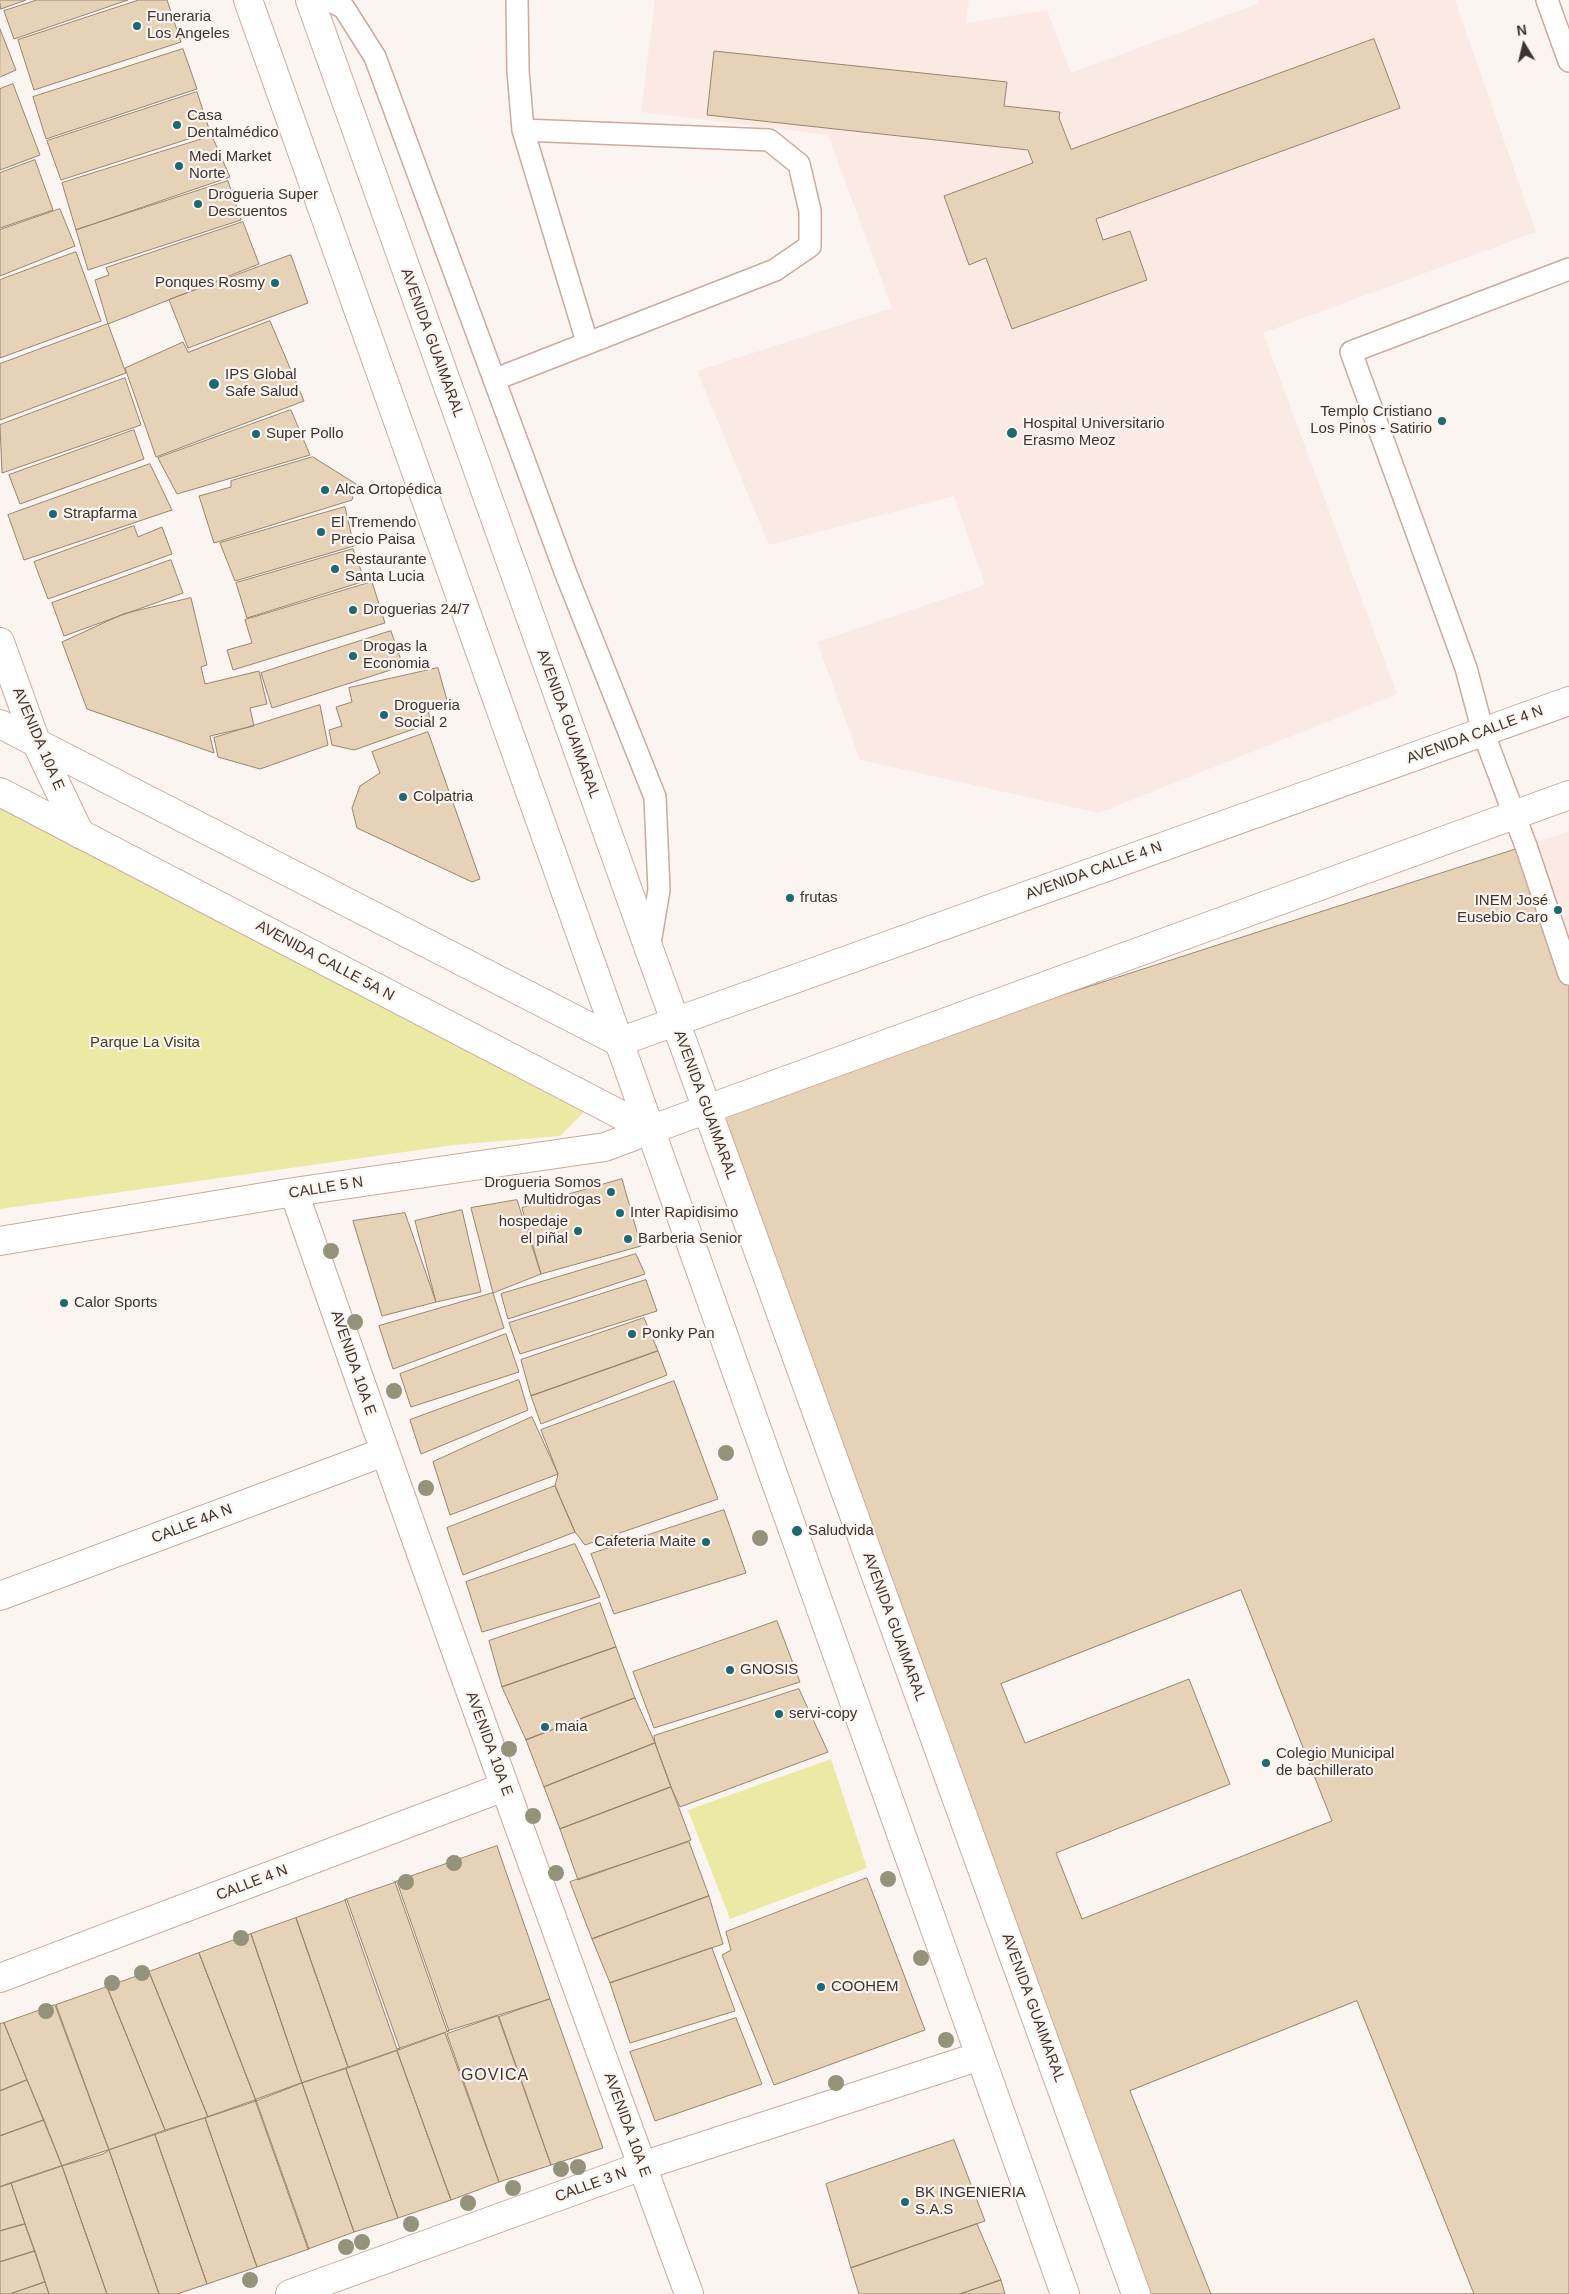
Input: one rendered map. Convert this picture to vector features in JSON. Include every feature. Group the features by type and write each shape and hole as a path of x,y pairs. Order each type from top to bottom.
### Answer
{"street":[{"path":"248,0 1065,2294"},
{"name":"AVENIDA GUAIMARAL","path":"310,0 649,949 1136,2294"},
{"name":"AVENIDA 10A E","path":"0,642 36,742 80,834"},
{"name":"AVENIDA CALLE 4 N","path":"619,1042 1569,701"},
{"path":"0,724 619,1042"},
{"name":"AVENIDA CALLE 5A N","path":"0,792 650,1130"},
{"path":"650,1130 1569,795"},
{"name":"CALLE 5 N","path":"0,1241 294,1192 605,1147 650,1130"},
{"name":"AVENIDA 10A E","path":"294,1192 384,1452 504,1787 689,2294"},
{"name":"CALLE 4A N","path":"0,1596 384,1452"},
{"name":"CALLE 4 N","path":"0,1978 504,1787"},
{"name":"CALLE 3 N","path":"293,2293 642,2166 980,2056"}],"lane":[{"path":"329,0 344,8 375,57 496,378 566,574 654,797 659,890 649,949"},
{"path":"517,0 518,71 523,130 587,342"},
{"path":"1547,0 1569,61"},
{"path":"496,378 775,270 810,246 810,211 800,164 769,140 523,130"},
{"path":"1569,269 1351,352 1466,668 1483,732 1515,815 1569,974"}],"shaded area":[{"name":"Hospital Universitario Erasmo Meoz","path":"655,0 969,0 966,23 1047,10 1071,73 1259,3 1259,0 1455,0 1536,232 1263,333 1397,694 1099,813 860,760 817,642 985,585 954,496 769,545 697,371 892,308 828,135 641,112"},
{"name":"INEM José Eusebio Caro","path":"1569,831 1569,974 1526,846"}],"green space":[{"name":"Parque La Visita","path":"0,808 590,1106 560,1136 454,1145 0,1209"},
{"path":"831,1759 867,1868 730,1919 688,1810"}],"building":[{"path":"0,0 26,0 1,9"},
{"path":"37,0 128,0 14,39 4,11"},
{"path":"139,0 167,0 181,42 34,90 18,40"},
{"path":"0,29 16,70 0,77"},
{"path":"1374,39 1400,108 1096,219 1103,240 1130,231 1147,280 1012,329 986,258 969,265 944,196 1033,163 1028,150 707,115 714,51 1007,82 1004,106 1060,112 1059,118 1071,149"},
{"path":"183,49 197,89 46,139 33,97"},
{"path":"13,84 40,155 0,170 0,89"},
{"path":"197,92 210,132 61,180 47,141"},
{"path":"212,136 230,177 76,230 62,183"},
{"path":"35,160 53,210 0,228 0,173"},
{"path":"228,181 241,220 88,270 76,230"},
{"path":"60,209 75,246 0,276 0,230"},
{"path":"243,222 259,264 108,324 95,280 109,275 106,268"},
{"path":"76,252 101,321 0,358 0,280"},
{"path":"291,255 308,303 188,348 169,300"},
{"name":"IPS Global Safe Salud","path":"270,321 304,401 156,457 125,368 183,342 188,352"},
{"path":"108,324 126,373 0,420 0,364"},
{"path":"125,378 141,425 2,473 0,425"},
{"path":"291,410 310,455 177,494 158,458"},
{"path":"134,430 144,459 20,504 9,475"},
{"path":"313,457 356,484 352,500 214,543 199,496 231,487 231,481"},
{"path":"150,464 172,510 24,560 8,515"},
{"path":"345,507 354,546 235,581 220,543"},
{"path":"134,526 138,537 162,527 172,554 48,599 34,562"},
{"path":"353,549 365,581 247,618 236,583"},
{"path":"171,560 183,593 64,636 52,603"},
{"path":"372,582 385,623 233,670 227,650 252,643 245,620"},
{"path":"191,598 207,665 201,667 205,684 259,671 267,704 250,708 254,726 210,736 214,753 87,709 62,642 123,614"},
{"path":"391,631 403,666 272,708 261,673"},
{"name":"Drogueria Social 2","path":"438,668 448,704 427,706 431,723 354,750 332,745 329,730 342,726 336,707 352,702 349,688"},
{"path":"320,705 328,745 260,769 218,757 214,738"},
{"name":"Colpatria","path":"428,732 480,879 472,882 357,828 352,808 360,786 380,773 372,752"},
{"path":"1526,846 1569,975 1569,2294 1136,2294 707,1110"},
{"name":"hospedaje el piñal","path":"622,1179 641,1246 541,1274 522,1208"},
{"path":"517,1200 541,1274 493,1293 471,1208"},
{"path":"462,1210 481,1292 436,1302 415,1221"},
{"path":"405,1213 436,1302 382,1316 353,1221"},
{"path":"636,1254 645,1274 508,1319 501,1294"},
{"path":"646,1280 657,1311 520,1354 509,1323"},
{"path":"493,1293 504,1328 393,1369 379,1326"},
{"path":"644,1318 658,1351 531,1396 521,1360"},
{"path":"506,1334 519,1372 411,1407 400,1374"},
{"path":"658,1351 667,1375 541,1424 531,1396"},
{"path":"519,1380 528,1410 421,1454 410,1420"},
{"path":"674,1381 718,1499 585,1545 575,1532 555,1486 558,1474 541,1430"},
{"path":"532,1417 558,1474 450,1515 433,1462"},
{"path":"555,1486 575,1532 463,1575 447,1528"},
{"path":"724,1510 746,1573 614,1614 591,1554"},
{"path":"575,1544 600,1597 482,1632 466,1582"},
{"name":"Colegio Municipal de bachillerato","path":"1241,1590 1332,1821 1082,1919 1056,1853 1230,1784 1189,1679 1025,1743 1001,1684"},
{"path":"600,1603 616,1647 502,1687 489,1641"},
{"path":"777,1621 800,1682 654,1728 633,1672"},
{"path":"616,1647 635,1698 526,1740 502,1687"},
{"path":"799,1689 828,1752 680,1807 671,1787 654,1736"},
{"path":"635,1698 655,1743 544,1787 526,1740"},
{"path":"655,1743 671,1787 560,1829 544,1787"},
{"path":"671,1787 691,1840 578,1880 560,1829"},
{"path":"689,1842 709,1896 592,1939 570,1882"},
{"path":"497,1846 550,1999 447,2031 395,1882"},
{"name":"COOHEM","path":"867,1878 925,2030 774,2085 722,1955 731,1950 726,1932"},
{"path":"397,1882 449,2031 397,2049 345,1900"},
{"path":"709,1896 723,1944 610,1983 592,1939"},
{"path":"347,1900 400,2049 348,2067 296,1918"},
{"path":"296,1918 348,2067 302,2083 251,1934"},
{"path":"251,1934 302,2083 256,2101 199,1953"},
{"path":"712,1948 735,2011 630,2043 610,1983"},
{"path":"199,1953 256,2101 208,2117 149,1972"},
{"path":"149,1972 208,2117 165,2130 107,1987"},
{"path":"107,1987 165,2130 109,2150 56,2005"},
{"path":"550,1999 603,2148 551,2165 499,2017"},
{"path":"1357,2001 1474,2294 1211,2294 1130,2091"},
{"path":"55,2005 109,2150 103,2154 62,2166 4,2023"},
{"path":"498,2016 551,2165 499,2182 447,2034"},
{"path":"736,2018 762,2084 655,2121 630,2052"},
{"path":"4,2023 27,2080 0,2091 0,2024"},
{"path":"445,2033 499,2182 451,2200 397,2051"},
{"path":"397,2051 451,2200 398,2218 346,2069"},
{"path":"346,2069 398,2218 354,2232 302,2083"},
{"path":"27,2080 44,2120 0,2136 0,2091"},
{"path":"302,2083 354,2232 308,2249 255,2100"},
{"path":"256,2100 309,2249 257,2267 205,2118"},
{"path":"205,2118 257,2267 207,2284 155,2135"},
{"path":"44,2120 62,2166 0,2187 0,2136"},
{"path":"155,2135 207,2284 177,2294 159,2294 109,2150"},
{"name":"BK INGENIERIA S.A.S","path":"954,2140 985,2221 851,2268 826,2184"},
{"path":"109,2150 159,2294 107,2294 62,2166"},
{"path":"62,2166 107,2294 49,2294 11,2183"},
{"path":"11,2183 25,2224 0,2231 0,2187"},
{"path":"25,2224 35,2251 0,2262 0,2231"},
{"path":"977,2224 1001,2280 960,2294 859,2294 851,2268"},
{"path":"35,2251 45,2282 10,2294 0,2294 0,2262"},
{"path":"1001,2280 1005,2294 960,2294"},
{"path":"45,2282 49,2294 10,2294"}],"place":[{"name":"Funeraria Los Angeles","path":"137,26"},
{"name":"Casa Dentalmédico","path":"177,125"},
{"name":"Medi Market Norte","path":"179,166"},
{"name":"Drogueria Super Descuentos","path":"198,204"},
{"name":"Ponques Rosmy","path":"275,283"},
{"name":"IPS Global Safe Salud","path":"214,384"},
{"name":"Templo Cristiano Los Pinos - Satirio","path":"1442,421"},
{"name":"Hospital Universitario Erasmo Meoz","path":"1012,433"},
{"name":"Super Pollo","path":"256,434"},
{"name":"Alca Ortopédica","path":"325,490"},
{"name":"Strapfarma","path":"53,514"},
{"name":"El Tremendo Precio Paisa","path":"321,532"},
{"name":"Restaurante Santa Lucia","path":"335,569"},
{"name":"Droguerias 24/7","path":"353,610"},
{"name":"Drogas la Economia","path":"353,656"},
{"name":"Drogueria Social 2","path":"384,715"},
{"name":"Colpatria","path":"403,797"},
{"name":"frutas","path":"790,898"},
{"name":"INEM José Eusebio Caro","path":"1558,910"},
{"name":"Drogueria Somos Multidrogas","path":"611,1192"},
{"name":"Inter Rapidisimo","path":"620,1213"},
{"name":"hospedaje el piñal","path":"578,1231"},
{"name":"Barberia Senior","path":"628,1239"},
{"name":"Calor Sports","path":"64,1303"},
{"name":"Ponky Pan","path":"632,1334"},
{"name":"Saludvida","path":"797,1531"},
{"name":"Cafeteria Maite","path":"706,1542"},
{"name":"GNOSIS","path":"730,1670"},
{"name":"servi-copy","path":"779,1714"},
{"name":"maia","path":"545,1727"},
{"name":"Colegio Municipal de bachillerato","path":"1266,1763"},
{"name":"COOHEM","path":"821,1987"},
{"name":"BK INGENIERIA S.A.S","path":"905,2202"}],"district":[{"name":"GOVICA","path":"495,2076"}]}
